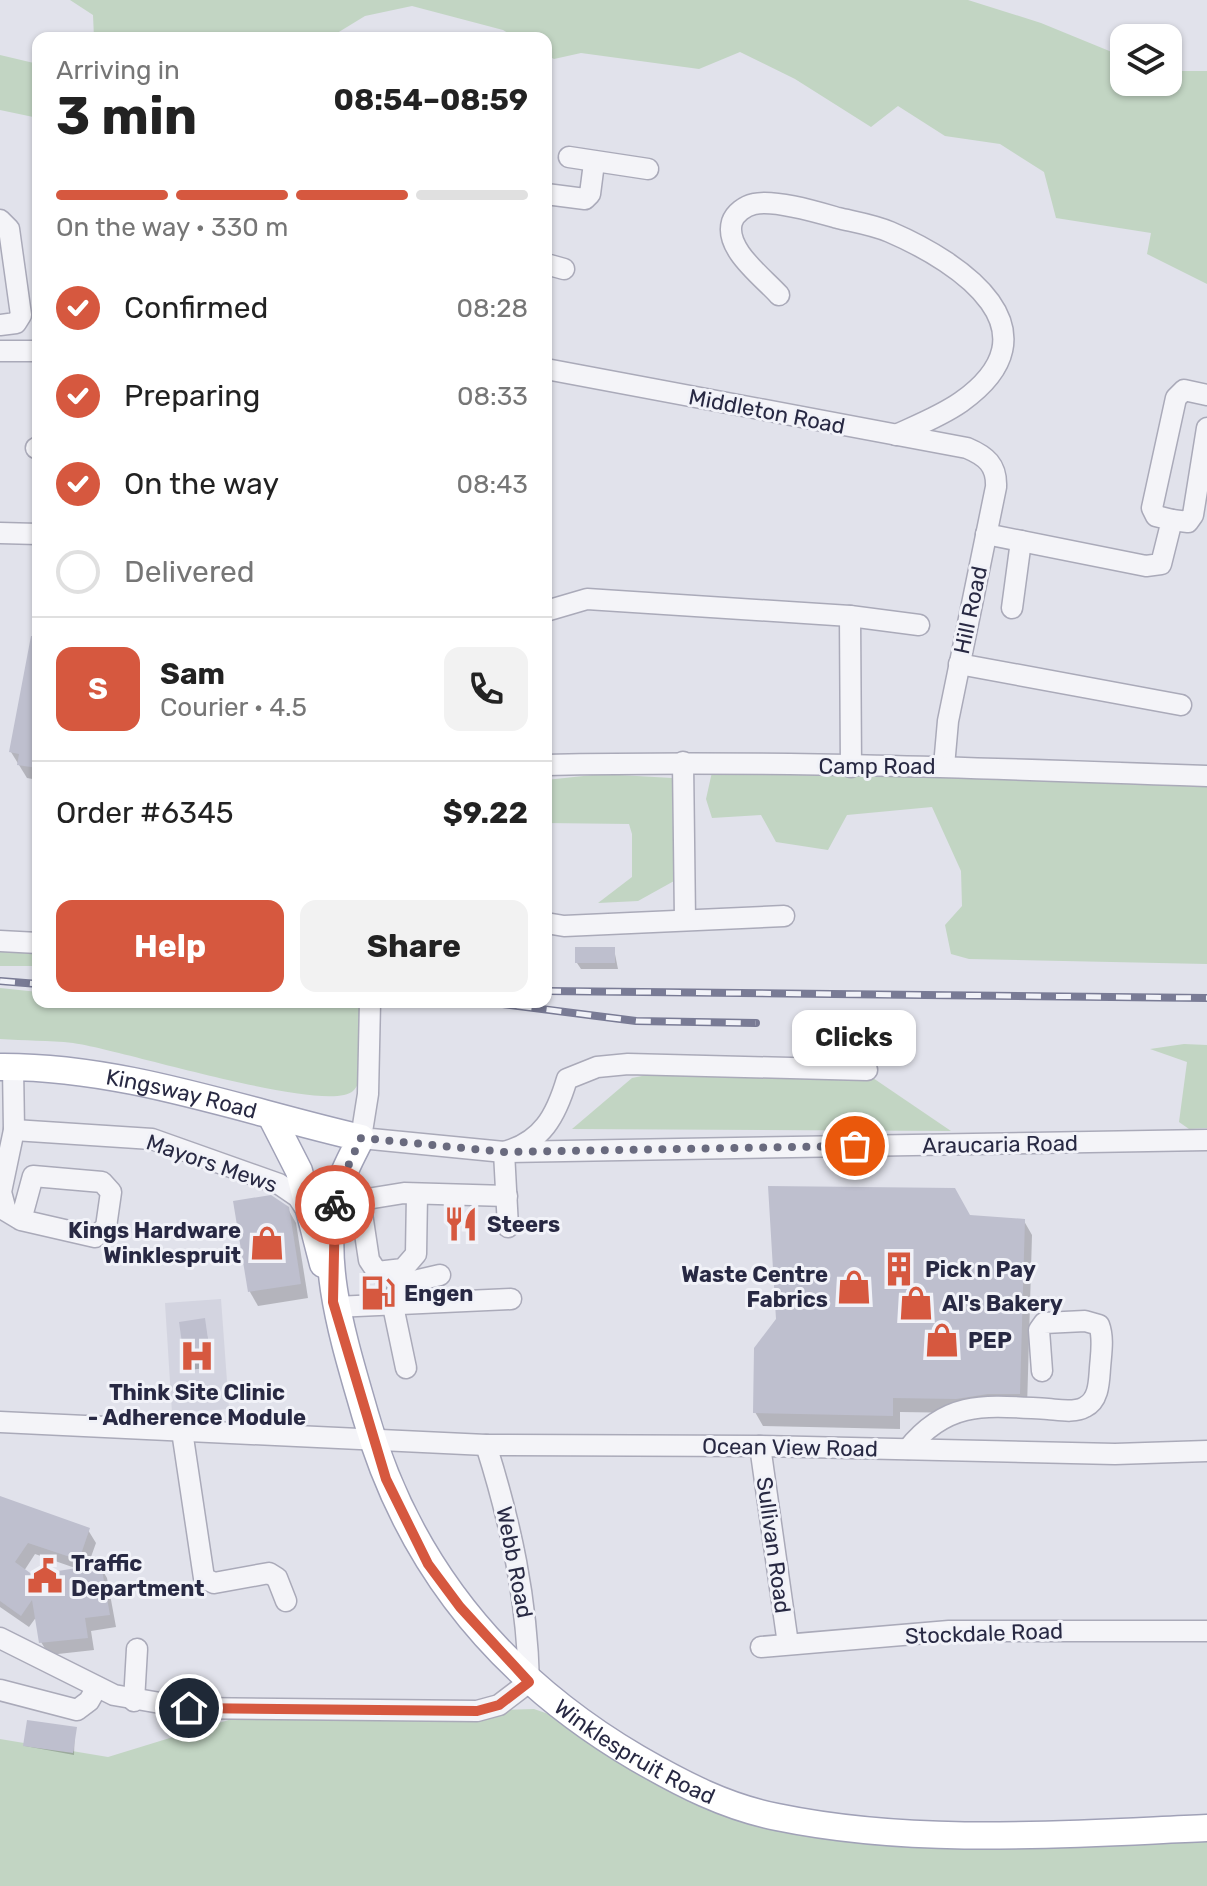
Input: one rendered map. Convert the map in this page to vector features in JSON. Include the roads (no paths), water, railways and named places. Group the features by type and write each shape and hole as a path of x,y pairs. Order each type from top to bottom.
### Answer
{"main road":[{"name":"Kingsway Road","path":"6,1067 57,1069 127,1080 361,1138"},
{"path":"272,1118 299,1171 334,1304"},
{"name":"Winklespruit Road","path":"361,1138 338,1188 332,1219 334,1304 372,1441 386,1479 428,1564 460,1607 529,1682 587,1729 662,1773 711,1798 774,1817 915,1834 1207,1828"}],"street":[{"path":"569,157 648,169"},
{"path":"552,195 585,199 590,194 594,163"},
{"path":"779,295 735,246 730,233 733,219 740,210 754,204 821,213 889,231 937,257 972,282 996,307 1005,335 995,366 983,382 951,409 896,435"},
{"path":"0,220 9,229 21,315 16,323 0,325"},
{"path":"0,351 32,351"},
{"name":"Middleton Road","path":"552,370 967,448 986,458"},
{"path":"1207,395 1184,390 1176,398 1152,510 1156,516 1188,522 1193,515 1207,428"},
{"name":"Hill Road","path":"944,766 948,721 996,478 986,458"},
{"path":"986,534 1156,566 1163,562 1172,520"},
{"path":"0,533 32,534"},
{"path":"1012,608 1021,541"},
{"path":"552,609 587,599 850,616 919,625"},
{"path":"850,616 851,767"},
{"path":"959,664 1181,705"},
{"path":"683,762 685,920"},
{"name":"Camp Road","path":"552,765 683,762 851,767 944,766 1207,776"},
{"path":"552,924 564,926 784,916"},
{"path":"0,941 32,943"},
{"path":"361,1138 368,1094 370,1008"},
{"path":"508,1227 504,1152 523,1147 545,1130 559,1106 567,1079 597,1067 628,1064 867,1070"},
{"path":"6,1067 14,1130 1,1200 6,1211 21,1220 95,1237 106,1227 111,1192 102,1182 33,1176 21,1220"},
{"name":"Mayors Mews","path":"14,1130 124,1135 160,1141 279,1184 298,1197 313,1222"},
{"name":"Araucaria Road","path":"361,1138 504,1152 1207,1140"},
{"path":"417,1194 507,1196"},
{"path":"406,1368 395,1306 397,1291 401,1284 440,1275"},
{"path":"334,1304 395,1306 511,1299"},
{"path":"908,1449 928,1427 961,1410 982,1405 1071,1410 1086,1407 1096,1394 1099,1381 1102,1335 1099,1325 1085,1321 1044,1323 1039,1330 1042,1371"},
{"path":"0,1422 372,1441"},
{"path":"182,1431 204,1578 214,1583 269,1573 277,1578 286,1601"},
{"name":"Ocean View Road","path":"372,1441 1115,1454 1207,1451"},
{"name":"Webb Road","path":"486,1445 519,1563 528,1633 529,1682"},
{"name":"Sullivan Road","path":"760,1446 788,1644"},
{"name":"Stockdale Road","path":"761,1647 949,1631 1207,1631"},
{"path":"0,1638 97,1687 134,1701 189,1708 477,1711 499,1705 529,1682"},
{"path":"134,1701 137,1649"},
{"path":"0,1690 77,1710 89,1701 97,1687"}],"railway":[{"path":"0,981 32,984"},
{"path":"552,991 1207,998"},
{"path":"534,1008 636,1021 756,1023"}],"place":[{"name":"Clicks","path":"855,1146"},
{"name":"Steers","path":"461,1224"},
{"name":"Kings Hardware Winklespruit","path":"267,1243"},
{"name":"Pick n Pay","path":"899,1269"},
{"name":"Waste Centre Fabrics","path":"854,1287"},
{"name":"Engen","path":"378,1293"},
{"name":"Al's Bakery","path":"916,1303"},
{"name":"PEP","path":"942,1340"},
{"name":"Think Site Clinic - Adherence Module","path":"197,1356"},
{"name":"Traffic Department","path":"45,1576"}]}
